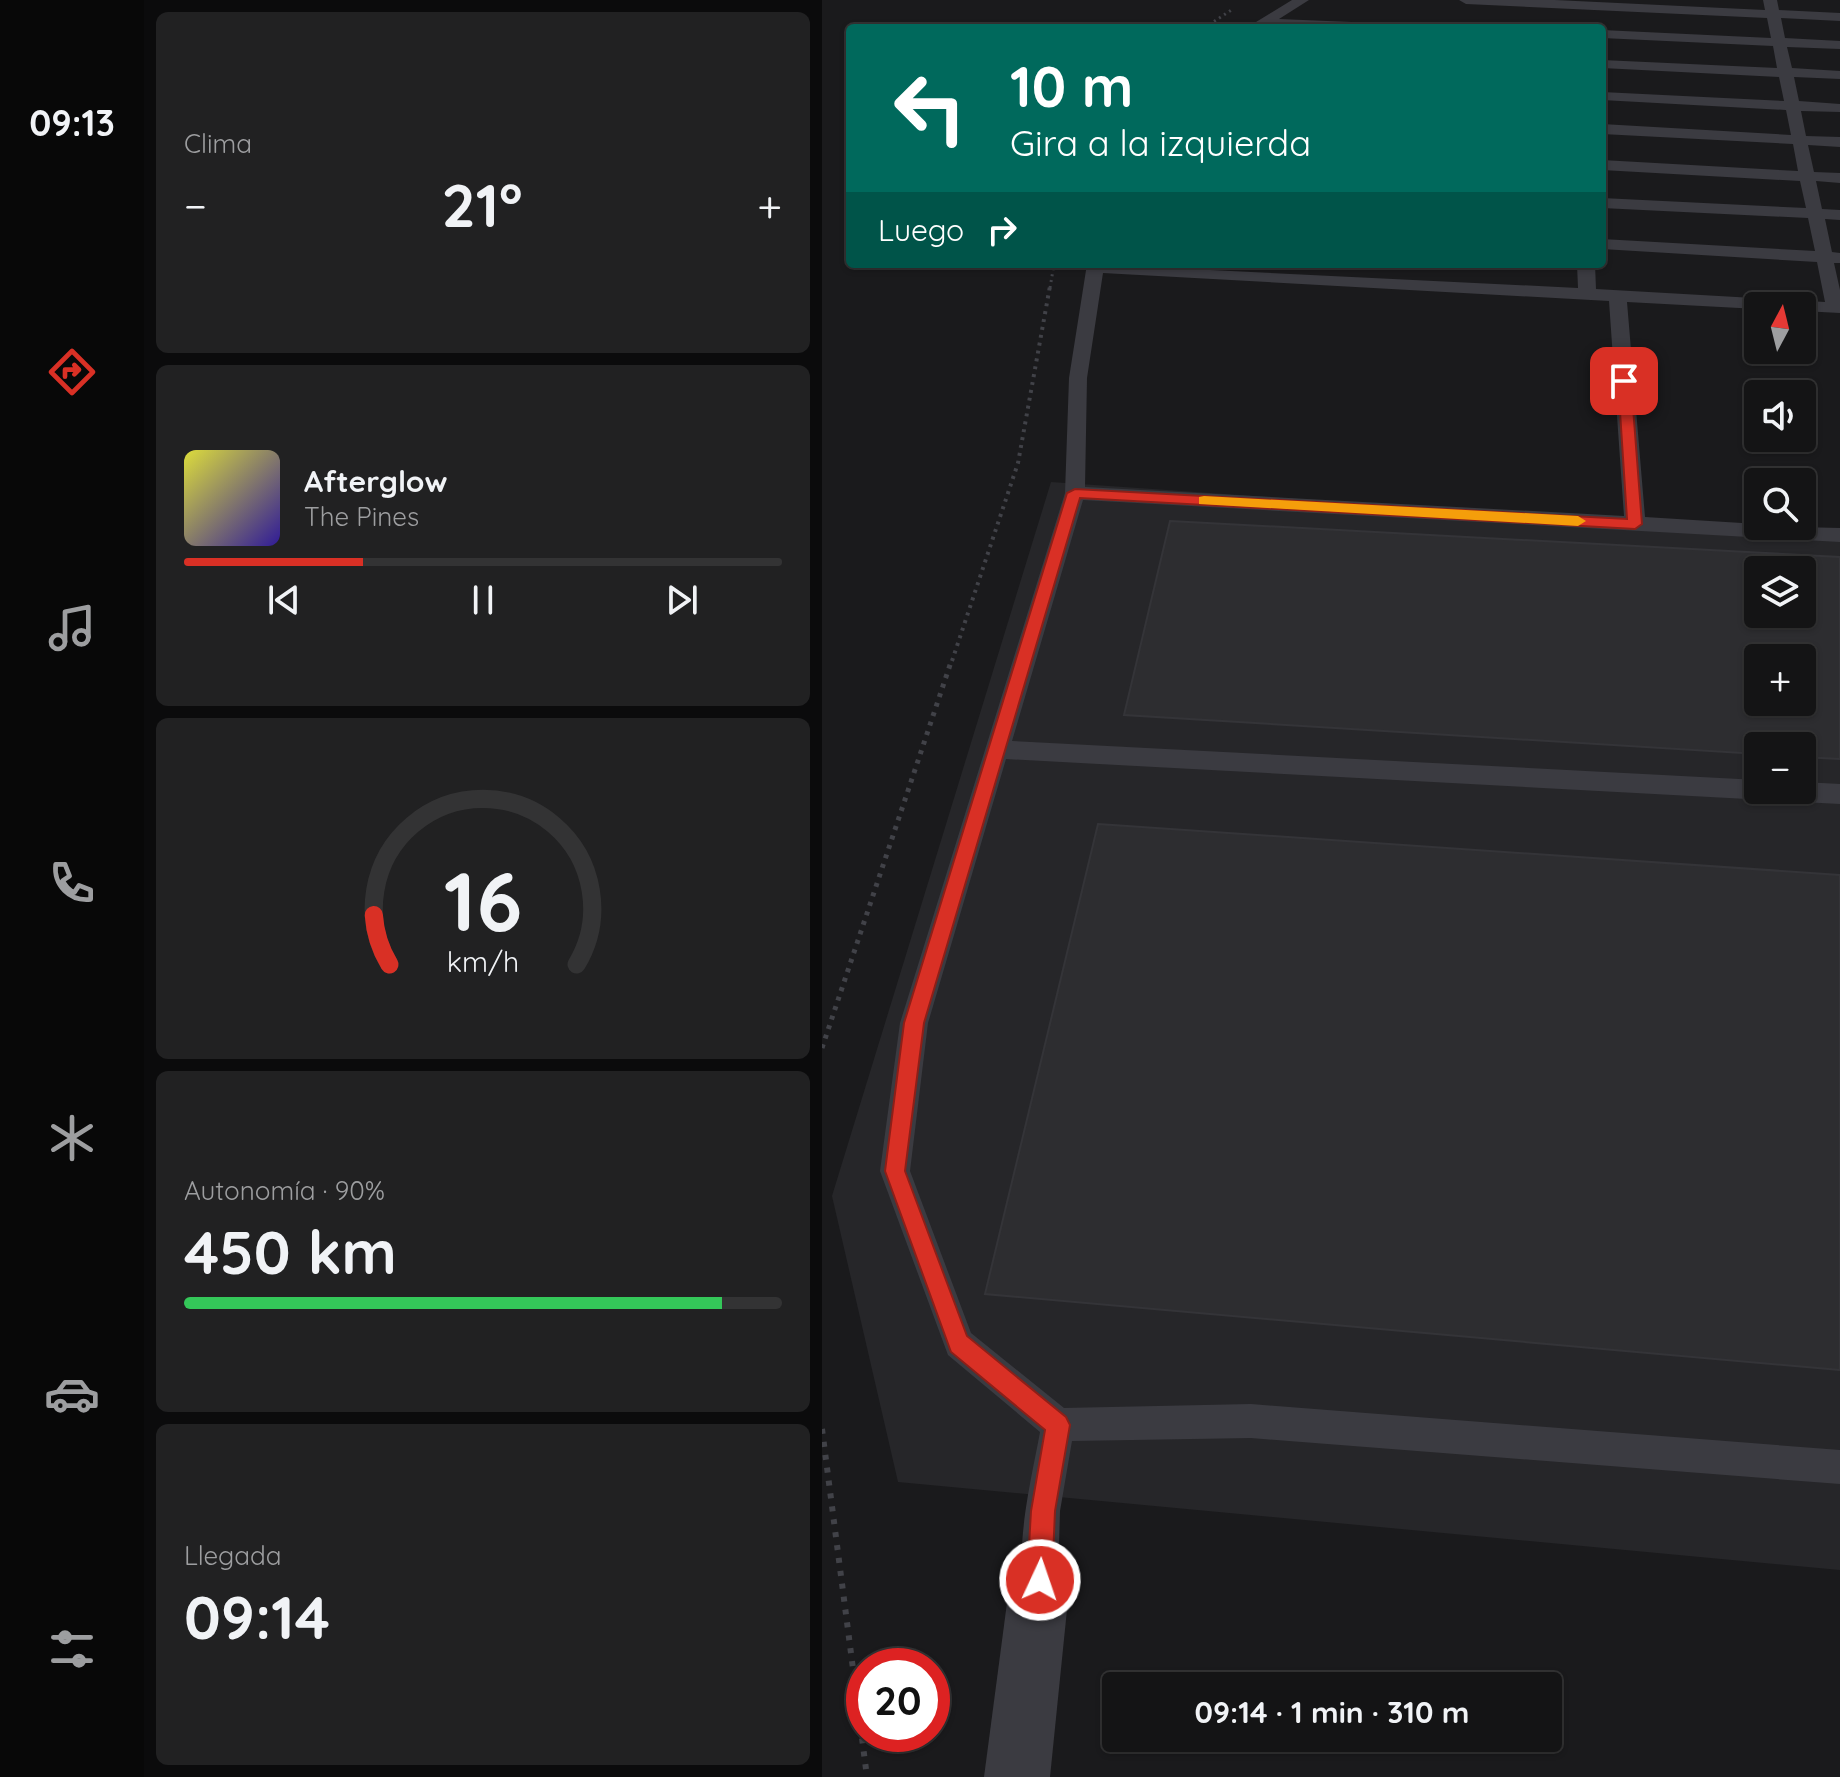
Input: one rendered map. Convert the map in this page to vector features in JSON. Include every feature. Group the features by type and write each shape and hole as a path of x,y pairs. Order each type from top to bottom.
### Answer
{"street":[{"path":"1017,1777 1040,1580"}],"lane":[{"path":"1260,24 1302,0"},
{"path":"1466,0 1582,7 1772,7 1840,17"},
{"path":"1198,268 1299,271 1587,294 1838,308 1832,257 1815,214 1772,7"},
{"path":"1606,34 1840,45"},
{"path":"1606,64 1840,75"},
{"path":"1606,96 1840,108"},
{"path":"1606,129 1840,142"},
{"path":"1606,165 1840,178"},
{"path":"1606,203 1840,215"},
{"path":"1606,244 1832,257"},
{"path":"1095,268 1078,352 1073,419 1075,493 914,1023 895,1171 959,1344 1058,1425 1251,1421 1840,1467"},
{"path":"1586,268 1587,294"},
{"path":"1618,296 1635,524"},
{"path":"1075,493 1840,535"},
{"path":"997,749 1744,789"},
{"path":"1816,793 1840,794"},
{"path":"1040,1580 1043,1511 1058,1425"}],"path":[{"path":"1210,24 1236,7"},
{"path":"822,1048 1018,463 1053,268"},
{"path":"822,1429 867,1777"}],"shaded area":[{"path":"1051,482 1744,529 1744,540 1816,540 1816,534 1840,536 1840,1570 898,1482 832,1196"}],"building":[{"path":"1170,521 1840,557 1840,759 1816,758 1816,732 1744,732 1744,753 1124,715"},
{"path":"1098,824 1840,875 1840,1370 985,1294"}],"slow traffic":[{"path":"1204,500 1578,521"}],"route":[{"path":"1040,1580 1043,1511 1058,1425 959,1344 895,1171 914,1023 1075,493 1635,524 1624,381"}]}
